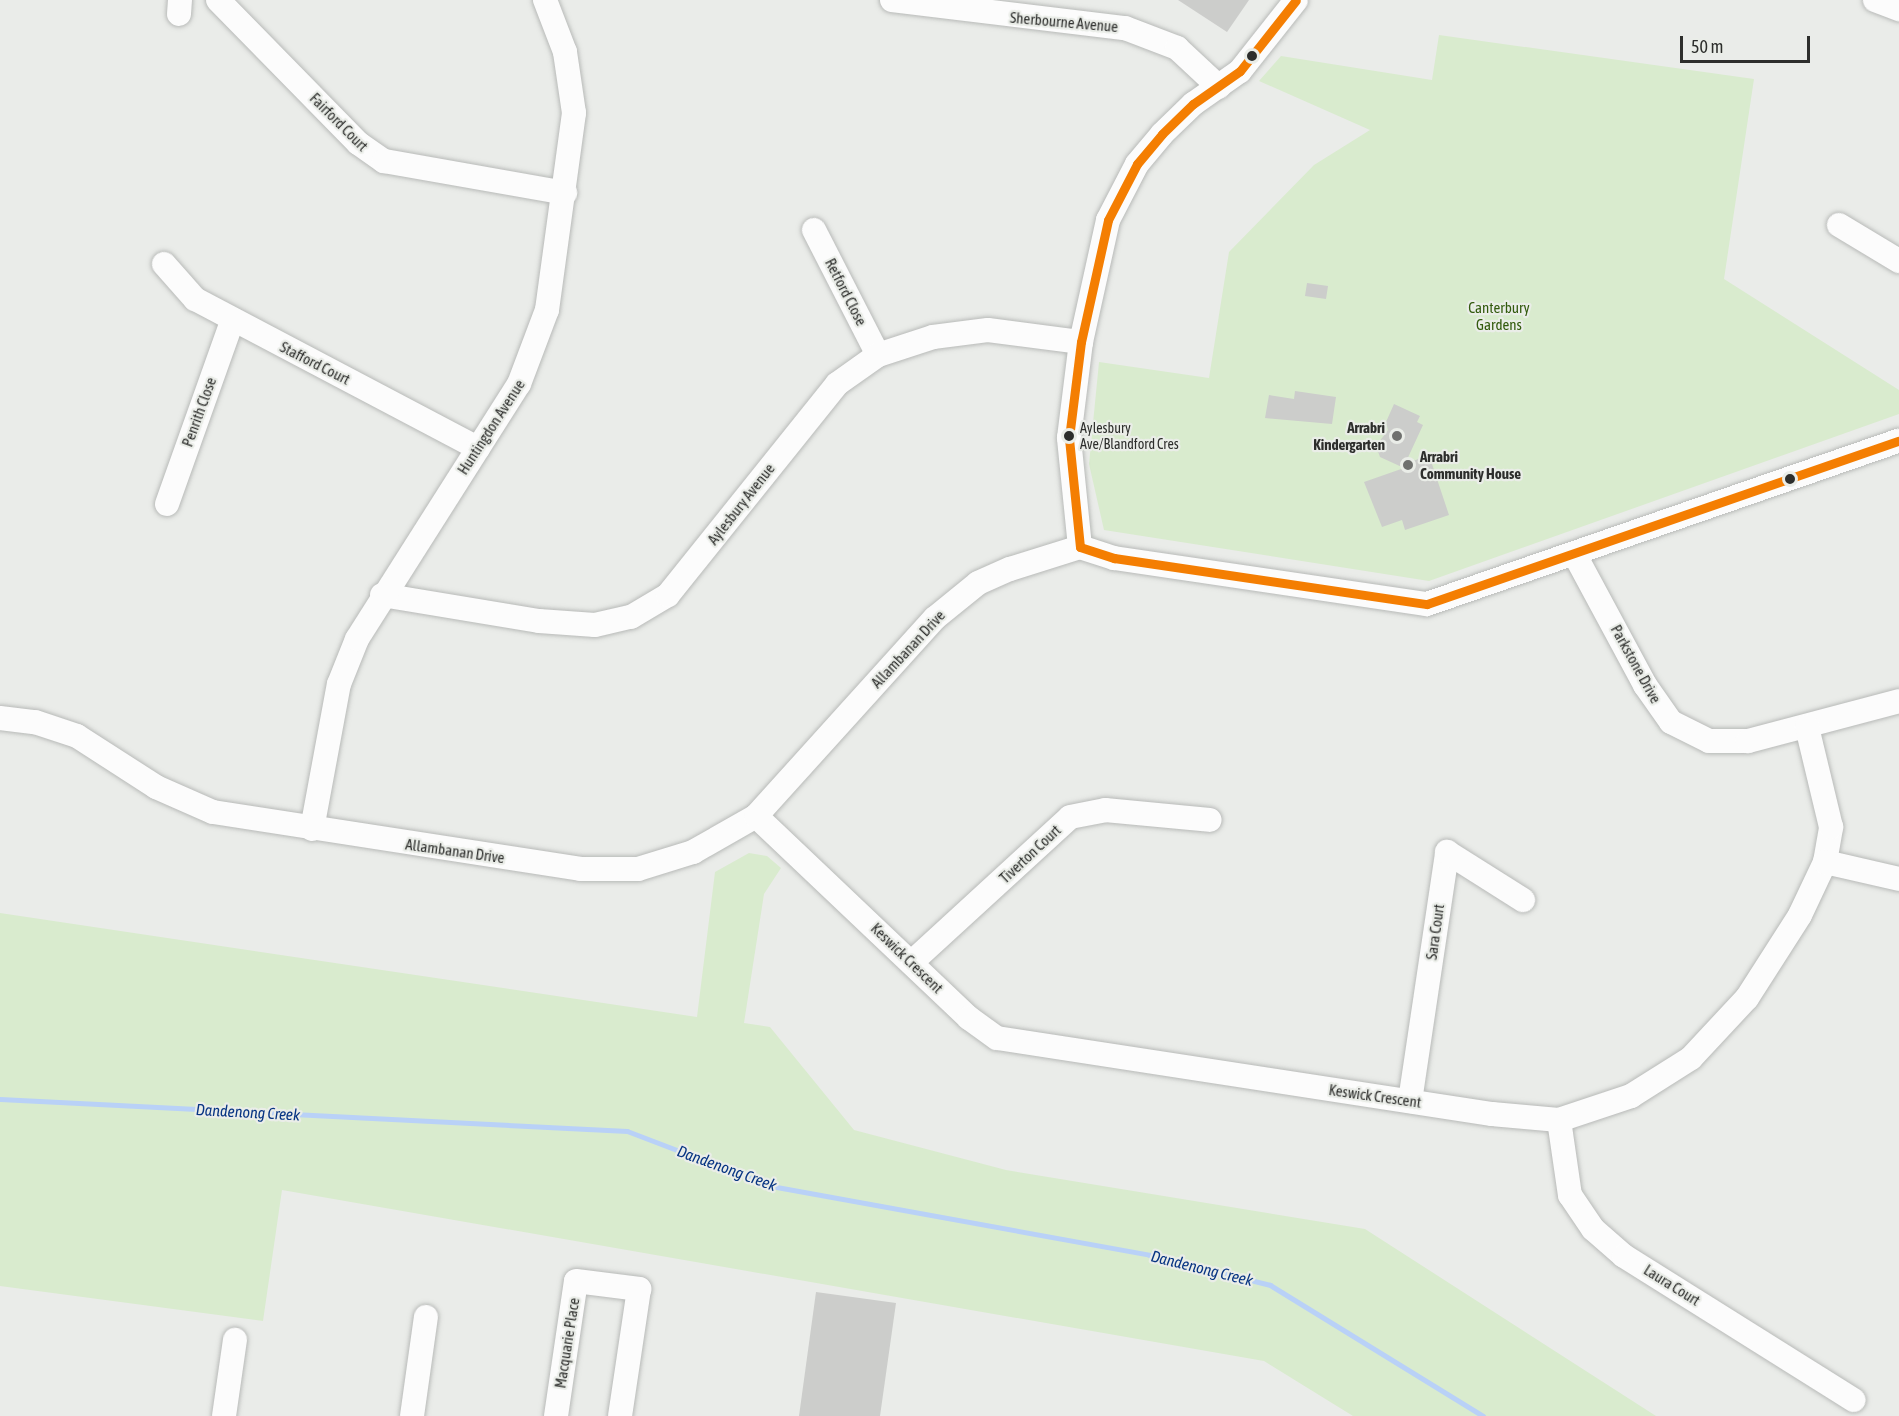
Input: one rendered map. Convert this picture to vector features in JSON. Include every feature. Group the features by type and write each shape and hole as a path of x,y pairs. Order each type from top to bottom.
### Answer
{"street":[{"name":"Fairford Court","path":"218,0 358,143 384,161 565,193"},
{"name":"Huntingdon Avenue","path":"312,829 339,684 382,595 519,384 538,339 565,193 573,101 565,52 545,0"},
{"name":"Sherbourne Avenue","path":"892,0 1125,28 1177,48 1219,87"},
{"path":"1296,0 1259,51 1162,134 1119,195 1099,253 1081,342 1069,438 1080,547 1114,558 1409,604 1442,601 1899,441"},
{"path":"1875,0 1899,9"},
{"path":"1839,225 1899,261"},
{"name":"Retford Close","path":"814,230 878,355"},
{"name":"Stafford Court","path":"164,264 183,290 232,321 478,448"},
{"name":"Penrith Close","path":"166,504 232,321"},
{"name":"Aylesbury Avenue","path":"382,595 539,621 595,625 631,617 668,595 837,384 878,355 933,337 988,330 1081,342"},
{"name":"Allambanan Drive","path":"0,718 35,722 77,736 156,787 213,812 581,869 638,869 693,852 756,816 954,601 1010,568 1080,547"},
{"name":"Parkstone Drive","path":"1575,555 1671,722 1709,741 1748,741 1807,727 1899,700"},
{"name":"Keswick Crescent","path":"756,816 969,1018 997,1038 1410,1101 1559,1119 1596,1110 1661,1080 1721,1031 1800,915 1826,862 1830,811 1807,727"},
{"name":"Tiverton Court","path":"912,962 1070,817 1105,810 1210,820"},
{"name":"Sara Court","path":"1410,1101 1447,852 1523,900"},
{"path":"1826,862 1899,879"},
{"name":"Laura Court","path":"1559,1119 1570,1195 1593,1229 1624,1256 1854,1400"},
{"name":"Macquarie Place","path":"556,1416 576,1281 639,1289 620,1416"},
{"path":"412,1416 426,1317"},
{"path":"224,1416 235,1340"}],"green space":[{"name":"Canterbury Gardens","path":"1439,35 1754,79 1724,279 1899,390 1899,414 1429,581 1104,530 1089,464 1099,362 1209,378 1229,252 1314,165 1370,130 1259,81 1281,56 1432,80"},
{"path":"749,853 767,856 781,868 764,894 744,1023 770,1027 854,1130 1006,1170 1365,1229 1656,1416 1353,1416 1264,1361 282,1190 263,1321 0,1286 0,913 697,1017 715,872"}],"building":[{"path":"1178,0 1249,0 1227,32"},
{"path":"1307,283 1328,286 1326,299 1305,296"},
{"path":"1295,391 1336,397 1332,424 1265,418 1269,395 1294,399"},
{"name":"Arrabri Community House","path":"1394,404 1420,416 1417,422 1423,425 1405,464 1429,455 1449,515 1405,530 1402,520 1382,527 1364,482 1404,468 1380,457 1376,446 1388,430 1386,422"},
{"path":"816,1292 896,1303 880,1416 799,1416"}],"waterway":[{"name":"Dandenong Creek","path":"0,1099 627,1131 771,1186 1149,1255 1270,1285 1483,1416"}],"transit line":[{"path":"1080,547 1069,438 1081,342 1108,220 1137,164 1162,134 1193,104 1240,71 1296,0"},
{"path":"1080,547 1114,558 1427,604 1899,441"}],"place":[{"name":"Aylesbury Ave/Blandford Cres","path":"1069,436"},
{"name":"Arrabri Kindergarten","path":"1397,436"},
{"name":"Arrabri Community House","path":"1408,465"}]}
